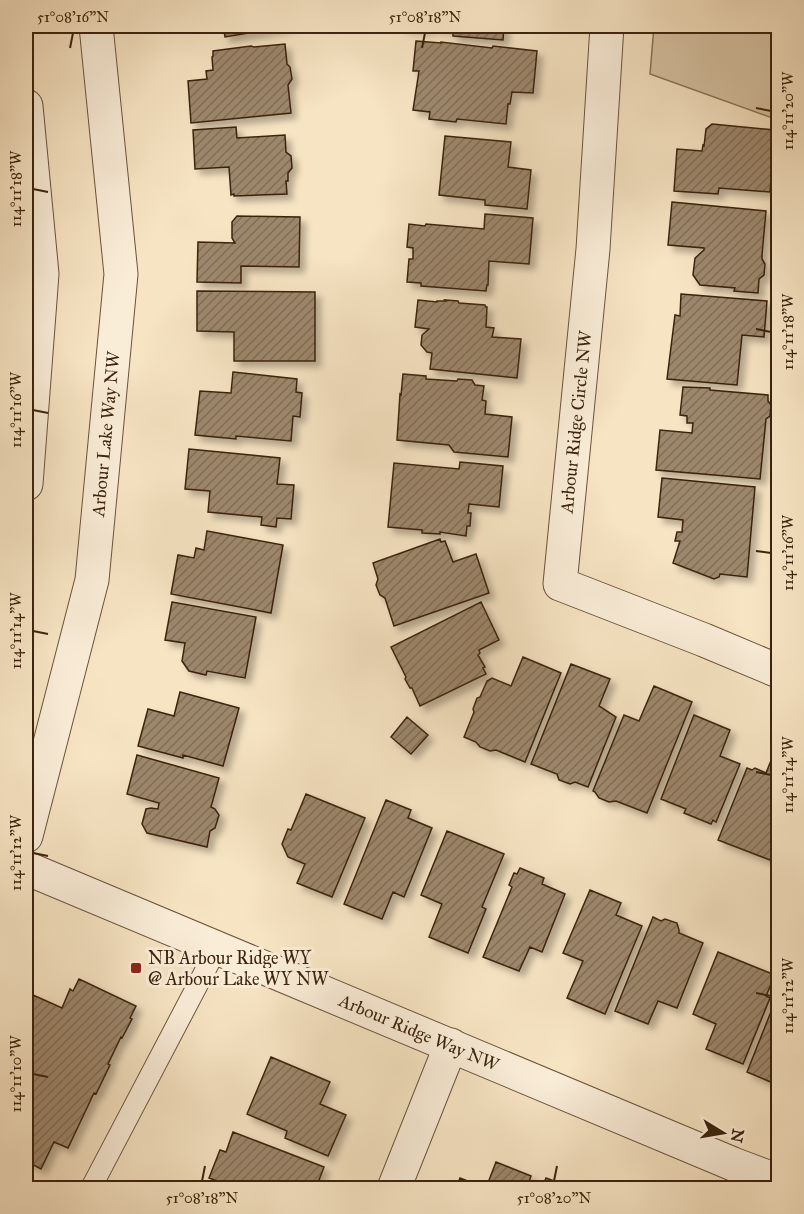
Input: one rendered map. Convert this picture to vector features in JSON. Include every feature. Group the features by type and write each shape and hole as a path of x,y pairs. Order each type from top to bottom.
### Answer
{"street":[{"name":"Arbour Lake Way NW","path":"26,836 92,580 122,274 96,26"},
{"name":"Arbour Ridge Circle NW","path":"607,26 593,249 560,584 778,670"},
{"path":"26,106 42,274 26,484"},
{"name":"Arbour Ridge Way NW","path":"26,868 722,1160 778,1181"},
{"path":"394,1188 451,1046"}],"lane":[{"path":"91,1188 217,948"}],"shaded area":[{"path":"654,26 778,26 778,120 650,74"}],"building":[{"path":"223,26 290,26 225,37"},
{"path":"402,26 504,26 503,40 453,36 453,29"},
{"path":"416,41 537,51 533,93 512,92 506,124 457,119 456,122 429,119 430,112 413,110 419,71 413,71"},
{"path":"285,44 287,64 290,67 292,79 288,85 291,113 191,123 188,81 207,79 206,71 213,70 213,51"},
{"path":"712,124 775,130 770,192 719,188 718,194 674,191 677,149 702,151 706,129"},
{"path":"236,127 237,138 285,135 286,152 291,156 292,168 288,173 288,181 286,181 287,194 234,196 234,194 231,195 229,167 195,169 193,130"},
{"path":"445,136 511,142 508,167 531,170 527,209 485,205 485,200 439,195"},
{"path":"672,202 766,211 762,255 765,264 764,275 759,279 758,293 734,291 735,288 700,285 693,275 695,258 704,248 668,245"},
{"path":"485,214 533,218 529,264 489,261 486,291 421,286 421,283 407,282 409,259 413,259 413,248 407,247 409,224 484,229"},
{"path":"237,216 300,217 299,267 241,266 241,283 197,282 198,242 235,243 232,238 232,222"},
{"path":"197,291 315,292 315,361 234,361 234,332 197,331"},
{"path":"681,294 767,301 764,337 742,335 737,385 667,379 675,315 680,316"},
{"path":"418,300 437,302 445,300 485,305 487,307 486,327 494,328 492,337 521,339 517,378 430,369 432,353 427,352 421,345 422,335 429,329 415,327"},
{"path":"233,372 297,379 296,392 302,393 300,417 293,416 291,441 195,435 200,391 231,393"},
{"path":"403,374 426,376 426,379 472,380 475,385 484,386 482,400 486,401 485,414 512,417 508,457 454,452 449,445 397,440"},
{"path":"683,387 768,395 771,405 770,416 766,419 760,479 656,470 660,430 692,433 693,423 687,423 687,416 680,415"},
{"path":"189,449 280,458 277,484 294,485 291,519 277,518 276,527 261,525 262,517 208,512 210,491 185,489"},
{"path":"460,462 503,466 499,507 469,504 470,526 467,526 466,536 440,532 440,534 422,533 422,530 388,527 394,463 459,469"},
{"path":"662,478 755,487 747,577 720,574 714,579 673,563 680,541 675,541 677,532 682,532 683,520 658,517"},
{"path":"207,531 283,545 271,613 171,594 178,555 194,558 196,548 204,550"},
{"path":"440,539 441,542 445,541 453,562 476,554 489,593 394,626 385,598 380,595 376,585 378,579 373,563"},
{"path":"172,602 256,617 245,678 207,671 206,675 189,671 182,661 185,643 165,640"},
{"path":"481,602 499,640 479,650 478,655 486,674 420,706 391,647"},
{"path":"523,657 561,673 525,762 496,750 490,751 480,747 476,742 464,737 477,698 480,697 487,681 492,678 511,686"},
{"path":"571,664 610,679 599,706 616,717 588,787 575,782 570,784 559,780 557,774 531,764"},
{"path":"654,686 692,702 647,813 616,801 609,802 599,798 593,791 624,715 639,721"},
{"path":"180,692 239,708 223,766 138,746 148,709 174,716"},
{"path":"694,715 730,730 720,756 740,764 716,822 713,820 711,824 684,813 686,809 661,799"},
{"path":"407,717 428,735 411,754 391,737"},
{"path":"778,743 778,840 770,860 718,840 747,768 752,770 755,768 766,773"},
{"path":"137,755 219,778 211,807 219,815 215,828 210,831 207,847 147,833 142,824 146,809 158,809 159,803 127,794"},
{"path":"306,794 365,818 332,897 297,883 305,864 288,857 282,844 288,829 291,830"},
{"path":"386,800 411,810 408,818 432,828 404,897 393,892 382,919 344,904"},
{"path":"447,831 504,854 482,907 486,909 468,953 429,937 442,904 421,895"},
{"path":"520,868 544,878 542,884 565,894 542,952 530,947 519,971 483,957 512,887 509,885 514,873 517,874"},
{"path":"590,890 621,903 616,915 642,926 605,1014 567,998 583,961 563,953"},
{"path":"653,917 661,921 665,919 677,923 679,933 703,943 677,1008 658,1001 648,1024 615,1011"},
{"path":"718,952 775,975 766,996 770,998 743,1064 706,1049 716,1024 693,1014"},
{"path":"79,979 136,1006 130,1018 132,1019 108,1064 110,1065 68,1148 54,1142 41,1169 26,1161 26,1008 33,995 62,1008 70,989 73,991"},
{"path":"778,994 778,1085 747,1072"},
{"path":"271,1057 330,1082 320,1104 346,1115 328,1156 285,1138 287,1131 247,1114"},
{"path":"233,1132 324,1167 316,1188 236,1188 209,1178 220,1150 226,1152"},
{"path":"496,1162 531,1176 527,1188 486,1188"},
{"path":"460,1178 483,1187 456,1188"},
{"path":"546,1178 573,1188 542,1188"}],"place":[{"name":"NB Arbour Ridge WY @ Arbour Lake WY NW","path":"136,968"}]}
